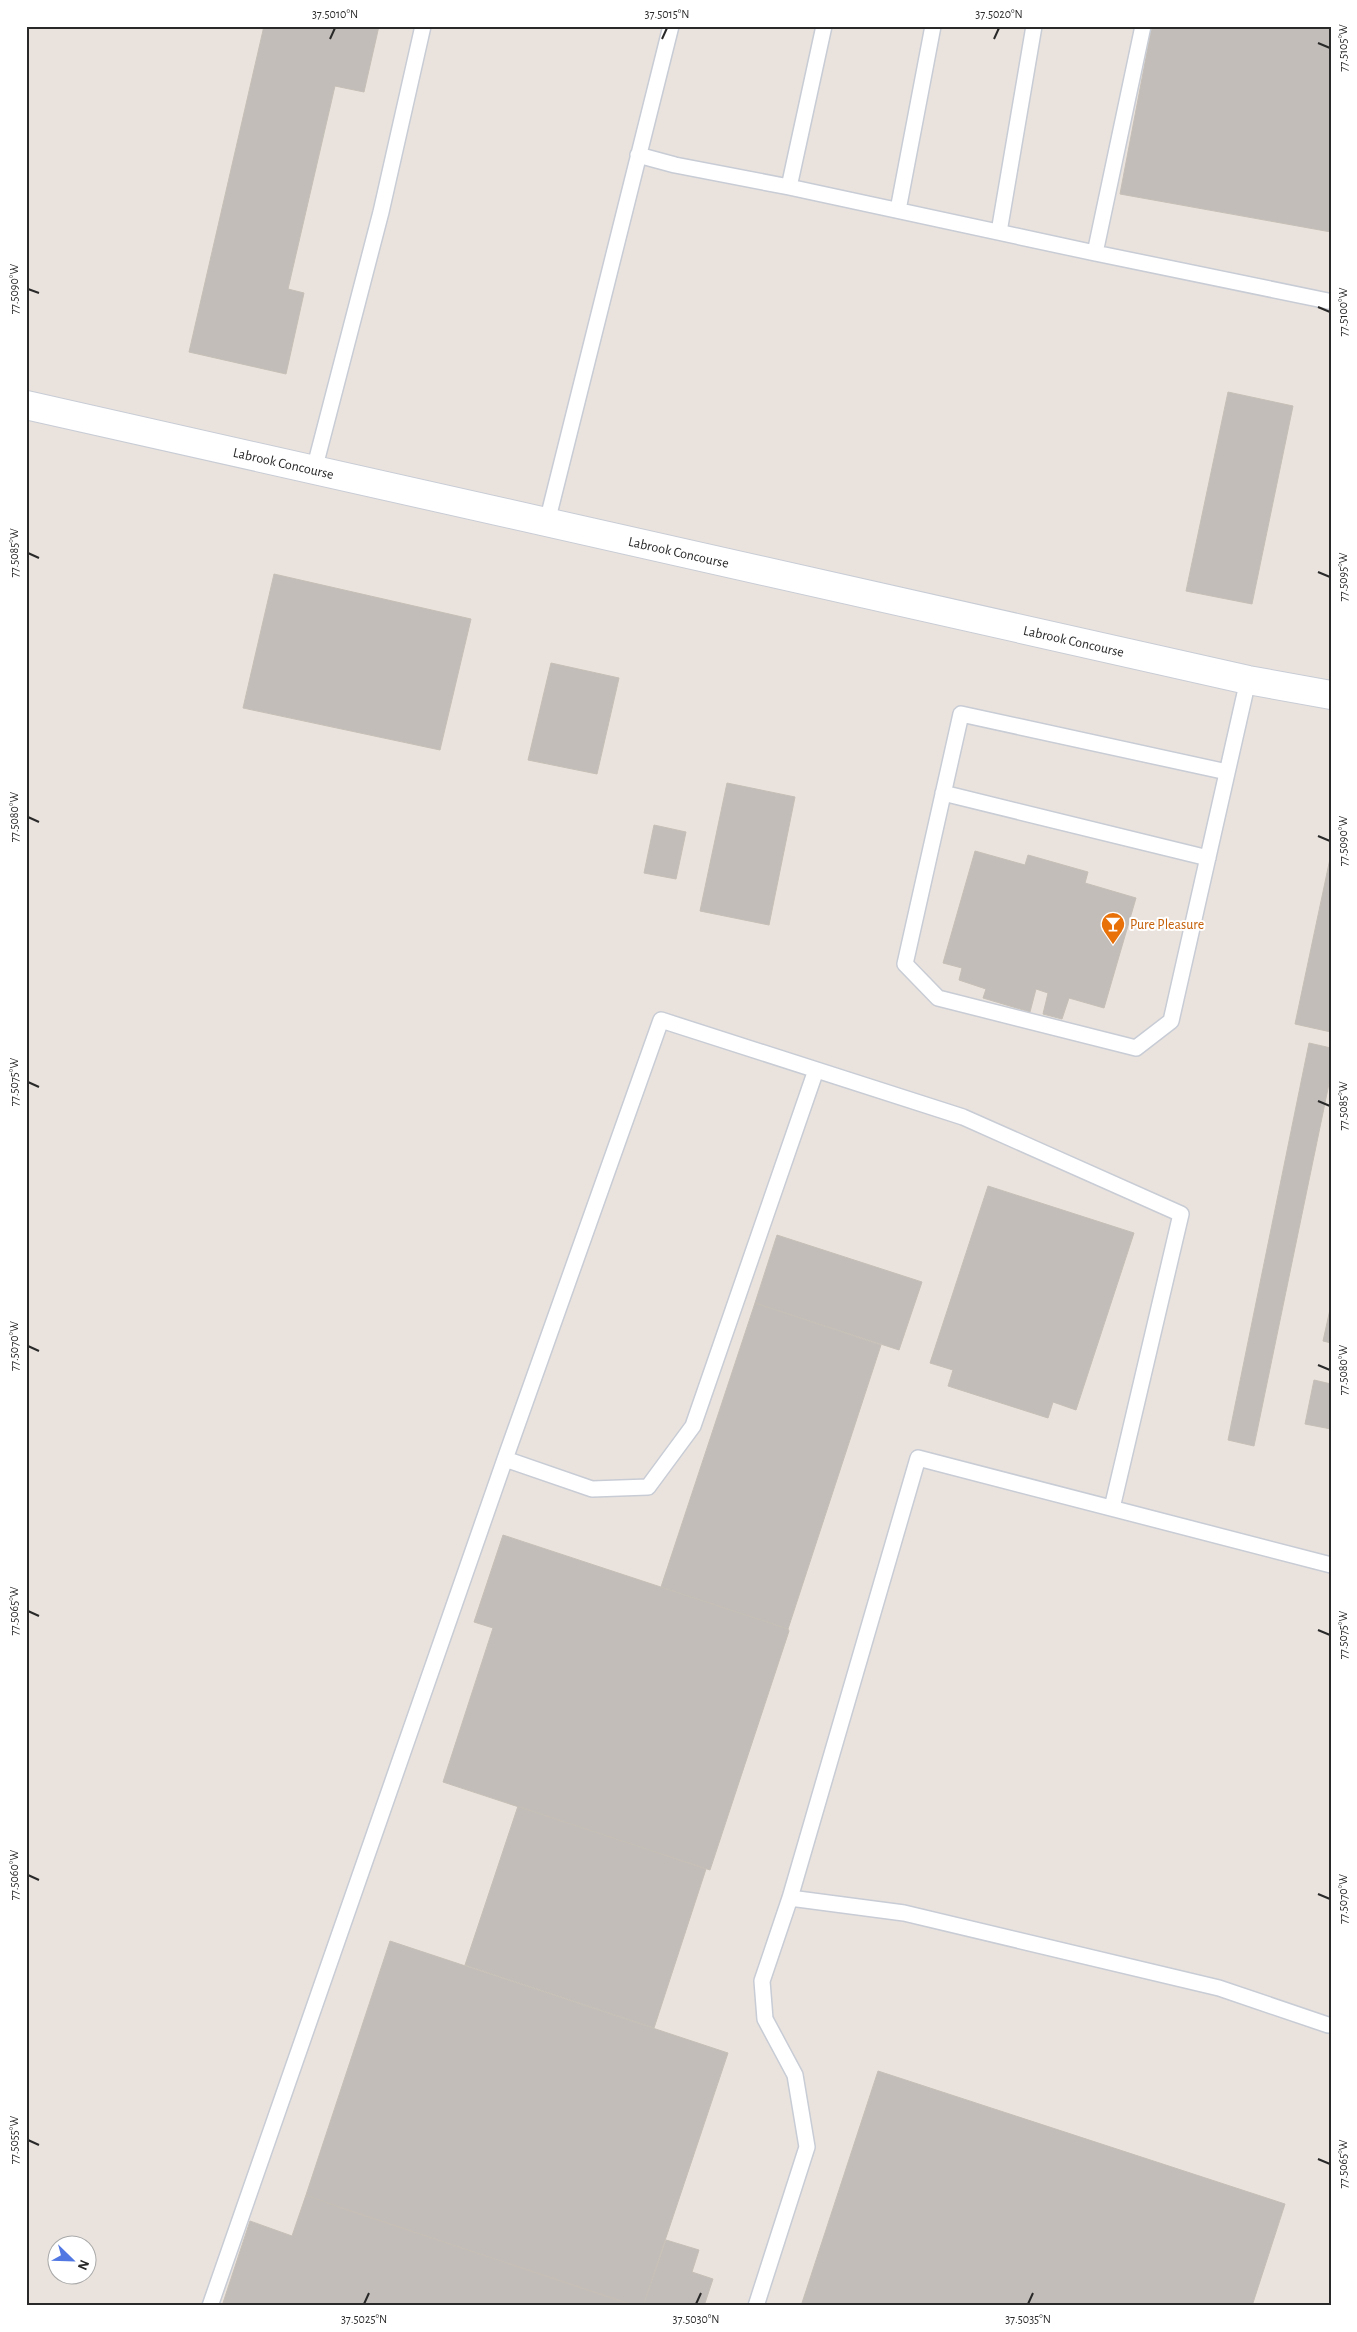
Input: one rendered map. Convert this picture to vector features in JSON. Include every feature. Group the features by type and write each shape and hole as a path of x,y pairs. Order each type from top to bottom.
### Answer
{"street":[{"name":"Labrook Concourse","path":"26,405 1248,680 1331,695"}],"lane":[{"path":"314,470 381,212 423,26"},
{"path":"546,522 671,26"},
{"path":"789,187 824,26"},
{"path":"898,210 933,26"},
{"path":"999,232 1034,26"},
{"path":"1095,253 1143,26"},
{"path":"638,155 1328,302"},
{"path":"1227,772 961,714 904,964 938,998 1136,1048 1171,1021 1248,680"},
{"path":"943,793 1208,858"},
{"path":"210,2306 505,1459 661,1020 963,1117 1181,1214 1112,1508"},
{"path":"505,1459 592,1489 648,1488 693,1426 816,1070"},
{"path":"756,2306 807,2147 795,2075 765,2019 762,1981 790,1898 918,1458 1331,1565"},
{"path":"790,1898 904,1913 1219,1988 1330,2028"}],"building":[{"path":"264,26 379,26 364,92 335,86 288,289 304,293 286,374 189,352"},
{"path":"1152,26 1243,26 1255,28 1256,26 1331,26 1331,232 1120,194"},
{"path":"1228,392 1293,406 1252,604 1186,591"},
{"path":"274,574 471,619 440,750 243,708"},
{"path":"551,663 619,678 597,774 528,760"},
{"path":"727,783 795,797 769,925 700,911"},
{"path":"654,825 686,832 676,879 644,873"},
{"path":"975,851 1025,865 1028,855 1088,872 1085,883 1136,898 1104,1008 1069,998 1062,1019 1043,1014 1048,993 1036,989 1030,1012 983,998 986,989 959,980 962,968 943,963"},
{"path":"1331,854 1331,1032 1295,1024"},
{"path":"1309,1043 1331,1048 1331,1074 1254,1446 1228,1440"},
{"path":"988,1186 1134,1233 1076,1410 1053,1402 1048,1418 948,1386 953,1370 930,1363"},
{"path":"777,1235 922,1282 899,1350 755,1303"},
{"path":"755,1303 881,1345 788,1629 661,1587"},
{"path":"1331,1305 1331,1343 1323,1341"},
{"path":"1314,1380 1331,1384 1331,1429 1305,1424"},
{"path":"503,1535 788,1629 789,1631 710,1870 443,1782 493,1628 474,1622"},
{"path":"518,1806 706,1869 654,2028 465,1965"},
{"path":"390,1941 728,2053 643,2306 636,2306 306,2195"},
{"path":"878,2071 1285,2204 1252,2306 801,2306"},
{"path":"306,2195 636,2306 222,2306 250,2221 292,2236"},
{"path":"666,2240 699,2250 692,2272 713,2279 704,2306 643,2306"}],"place":[{"name":"Pure Pleasure","path":"1113,945"}]}
